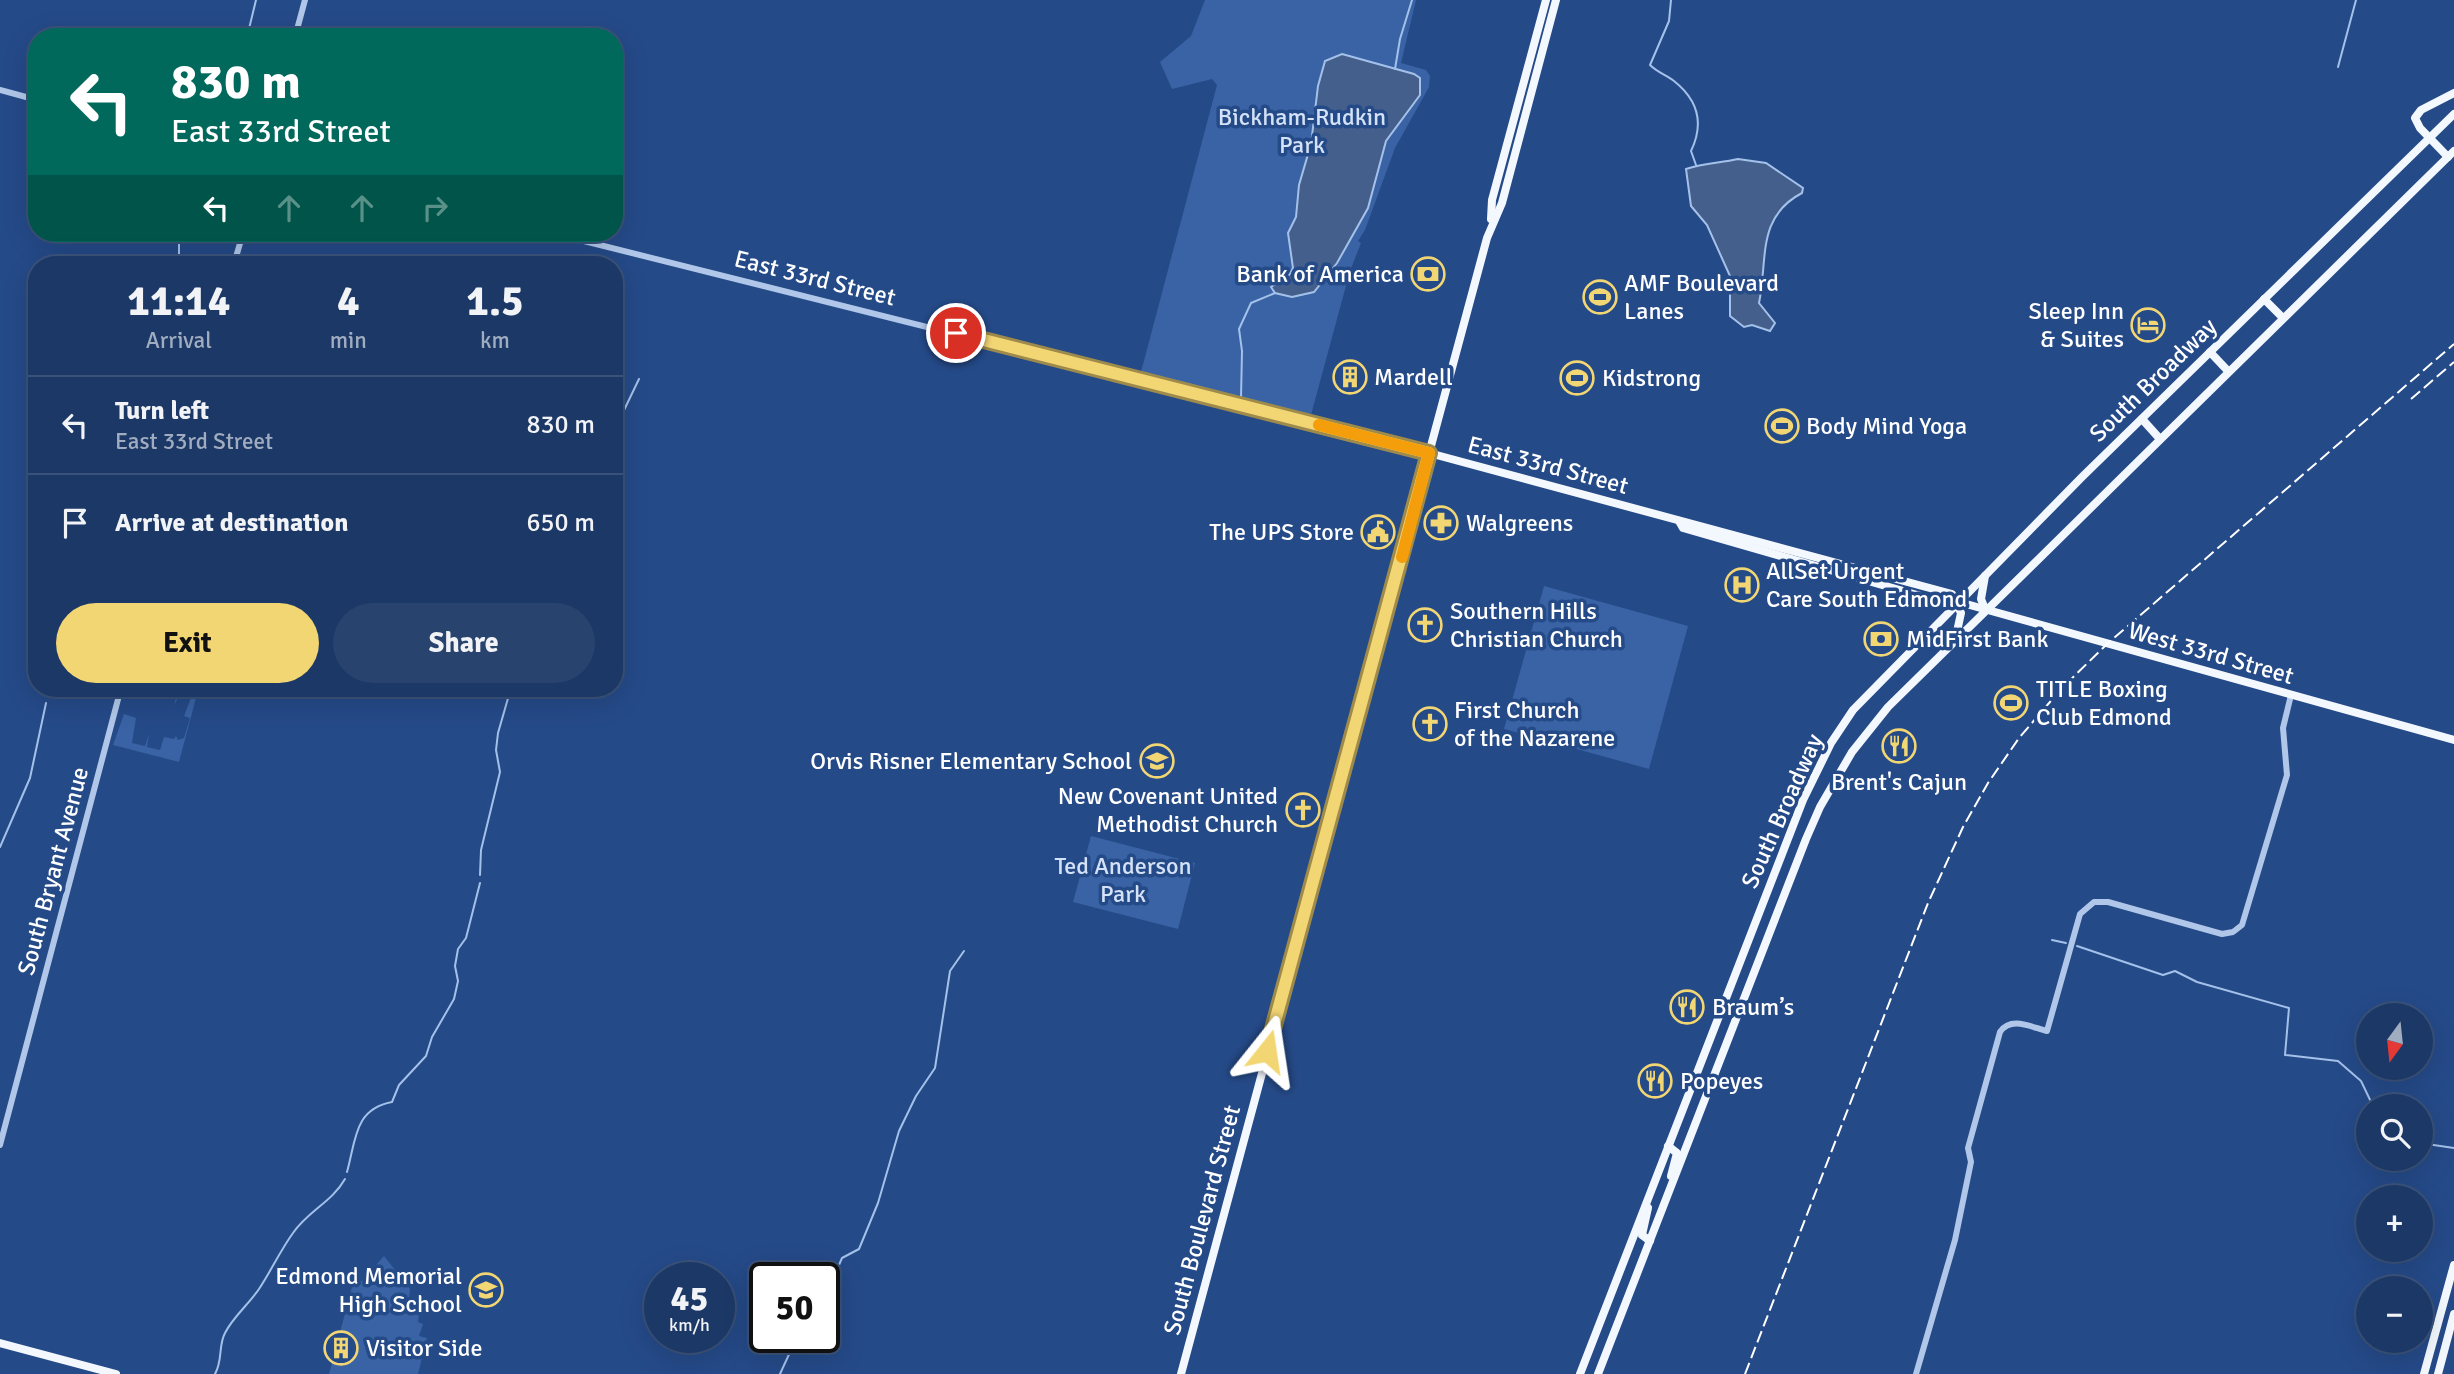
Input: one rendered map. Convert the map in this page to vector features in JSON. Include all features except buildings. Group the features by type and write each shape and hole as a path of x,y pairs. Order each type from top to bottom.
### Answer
{"main road":[{"name":"South Boulevard Street","path":"1491,225 1492,200 1546,0"},
{"name":"South Boulevard Street","path":"1181,1374 1491,225 1502,202 1556,0"},
{"path":"2451,154 2429,138 2416,123 2416,115 2454,93"},
{"name":"South Broadway","path":"1580,1374 1799,809 1831,743 1869,691 2454,114"},
{"name":"South Broadway","path":"1598,1374 1806,839 1831,787 1873,724 1985,609 2451,154"},
{"path":"2264,299 2283,318"},
{"path":"2210,352 2228,371"},
{"path":"2142,419 2160,439"},
{"name":"East 33rd Street","path":"1429,453 1952,594 1959,602"},
{"path":"1985,576 1981,598 1985,609"},
{"path":"1955,640 1961,617 1959,602"},
{"name":"West 33rd Street","path":"1959,602 2454,740"},
{"path":"1699,1065 1716,1072"},
{"path":"1668,1146 1677,1153 1670,1190"},
{"path":"1650,1241 1642,1235 1652,1188"},
{"path":"2424,1374 2454,1265"},
{"path":"2438,1325 2453,1319"},
{"path":"2438,1374 2453,1319"},
{"path":"0,1343 116,1374"}],"street":[{"path":"297,28 305,0"},
{"path":"0,90 28,98"},
{"name":"East 33rd Street","path":"588,242 1429,453"},
{"path":"1916,1374 1955,1240 1971,1162 1968,1148 1998,1035 2005,1025 2014,1023 2047,1031 2080,914 2088,905 2108,902 2221,934 2233,932 2242,925 2287,775 2283,728 2291,695"},
{"name":"South Bryant Avenue","path":"0,1145 119,697"}],"green space":[{"name":"Bickham-Rudkin Park","path":"1205,0 1416,0 1401,63 1426,70 1430,76 1429,87 1395,148 1365,230 1358,241 1361,243 1350,271 1311,415 1141,372 1217,85 1212,79 1172,89 1160,62 1191,36"},
{"path":"1544,586 1688,626 1649,769 1504,729"},
{"path":"187,697 196,697 179,762 113,745 124,714 136,718 132,743 145,746 149,734 147,747 160,750 164,737 174,739 176,736 178,740 184,738 190,718 184,716 191,698"},
{"name":"Ted Anderson Park","path":"1091,836 1195,863 1178,929 1073,902"},
{"path":"384,1256 410,1289 409,1299 415,1314 419,1315 418,1322 423,1324 419,1336 427,1338 418,1374 329,1374 354,1279 362,1281"}],"shaded area":[{"path":"1342,54 1414,74 1420,78 1420,95 1386,141 1368,208 1337,263 1314,292 1292,297 1275,293 1271,287 1289,275 1293,268 1288,233 1296,217 1299,185 1311,144 1318,86 1325,61"},
{"path":"1738,159 1766,163 1803,188 1802,193 1777,214 1767,241 1759,303 1775,323 1770,331 1752,325 1744,327 1730,316 1730,276 1707,225 1691,206 1686,169"}],"waterway":[{"path":"249,28 256,0"},
{"path":"1395,69 1400,39 1412,0"},
{"path":"1671,0 1669,21 1650,65 1682,88 1693,104 1698,122 1691,151 1696,165"},
{"path":"2338,67 2356,0"},
{"path":"179,242 179,256"},
{"path":"1241,398 1242,351 1239,329 1251,303 1275,293"},
{"path":"623,412 639,379"},
{"path":"480,875 481,850 500,772 496,750 498,733 508,697"},
{"path":"0,847 30,778 46,703"},
{"path":"347,1172 355,1138 363,1119 370,1111 392,1102 399,1085 426,1056 432,1037 454,999 458,981 455,966 458,949 466,938 480,883"},
{"path":"2052,940 2066,943"},
{"path":"2077,946 2163,975 2175,971 2197,982 2289,1008 2285,1055 2338,1061 2361,1081 2367,1094"},
{"path":"840,1263 842,1258 859,1249 878,1203 899,1131 916,1096 935,1068 950,971 964,951"},
{"path":"2433,1145 2454,1148"},
{"path":"215,1374 228,1327 259,1289 299,1225 334,1194 345,1179"},
{"path":"780,1374 790,1353"}],"railway":[{"path":"1745,1374 1928,903 1963,827 1988,783 2019,738 2062,688 2107,644 2454,344"},
{"path":"2411,399 2454,362"}],"slow traffic":[{"path":"1319,425 1429,453 1402,557"}],"place":[{"name":"Bank of America","path":"1428,274"},
{"name":"AMF Boulevard Lanes","path":"1600,297"},
{"name":"Sleep Inn & Suites","path":"2148,325"},
{"name":"Mardell","path":"1350,377"},
{"name":"Kidstrong","path":"1577,378"},
{"name":"Body Mind Yoga","path":"1782,426"},
{"name":"Walgreens","path":"1441,523"},
{"name":"The UPS Store","path":"1378,532"},
{"name":"AllSet Urgent Care South Edmond","path":"1742,585"},
{"name":"Southern Hills Christian Church","path":"1425,625"},
{"name":"MidFirst Bank","path":"1881,639"},
{"name":"TITLE Boxing Club Edmond","path":"2011,703"},
{"name":"First Church of the Nazarene","path":"1430,724"},
{"name":"Brent's Cajun","path":"1899,746"},
{"name":"Orvis Risner Elementary School","path":"1157,761"},
{"name":"New Covenant United Methodist Church","path":"1303,810"},
{"name":"Braum’s","path":"1687,1007"},
{"name":"Popeyes","path":"1655,1081"},
{"name":"Edmond Memorial High School","path":"486,1290"},
{"name":"Visitor Side","path":"341,1348"}],"route":[{"path":"956,333 1429,453 1267,1051"}]}
